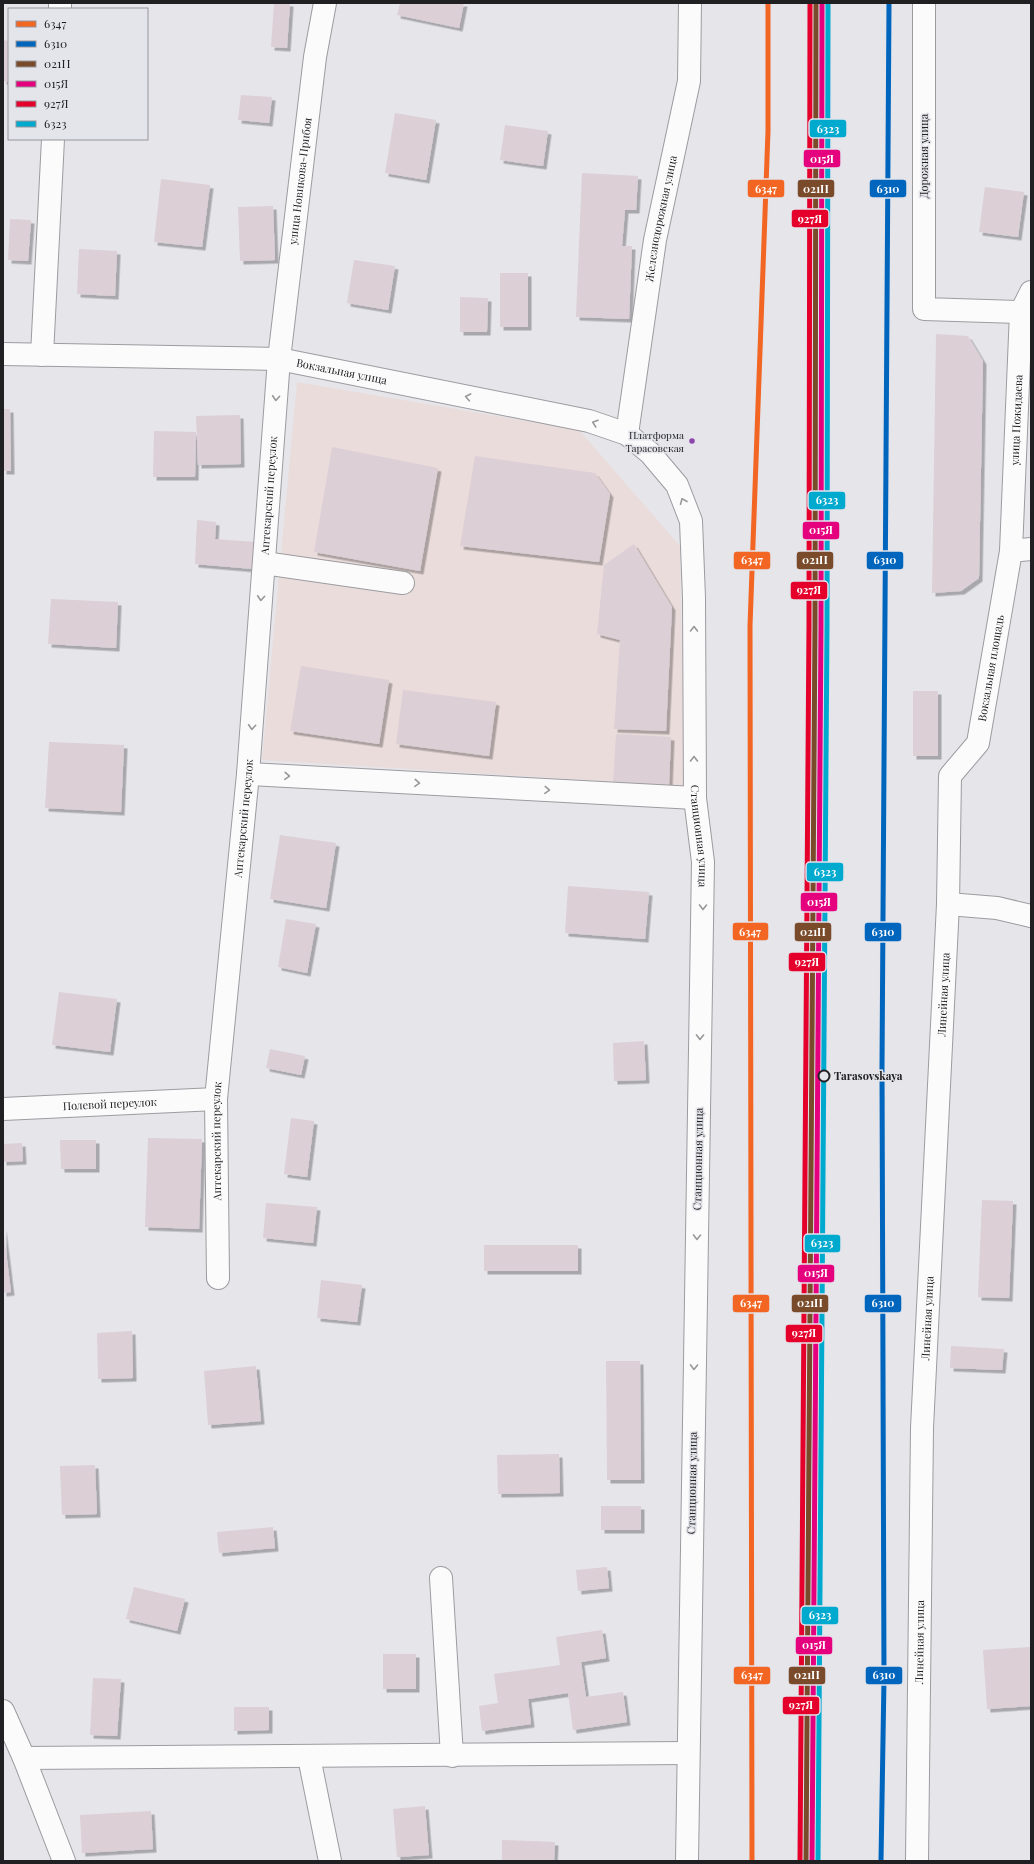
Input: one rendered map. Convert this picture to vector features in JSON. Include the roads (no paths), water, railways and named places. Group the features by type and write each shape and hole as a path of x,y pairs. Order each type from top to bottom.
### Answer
{"street":[{"name":"улица Новикова-Прибоя","path":"279,359 315,57 324,3"},
{"name":"Железнодорожная улица","path":"627,434 655,240 689,81 690,3"},
{"name":"Дорожная улица","path":"924,3 924,309 1021,312"},
{"path":"42,355 53,140"},
{"name":"улица Пожидаева","path":"1021,550 1021,312 1031,292"},
{"name":"Вокзальная улица","path":"3,354 279,359 589,421 627,434 650,452 661,466"},
{"name":"Аптекарский переулок","path":"218,1278 216,1099 248,774 279,359"},
{"name":"Станционная улица","path":"661,466 677,485 691,521 694,598 695,798 704,862 687,1753 687,1861"},
{"name":"Вокзальная площадь","path":"950,776 978,743 1021,550"},
{"path":"264,563 403,583"},
{"path":"248,774 695,798"},
{"name":"Линейная улица","path":"917,1861 922,1428 948,904 950,776"},
{"path":"948,904 997,908 1031,916"},
{"name":"Полевой переулок","path":"3,1110 216,1099"},
{"path":"441,1578 452,1756"},
{"path":"3,1711 24,1758 64,1861"},
{"path":"24,1758 452,1756 687,1753"},
{"path":"310,1757 330,1861"}],"place":[{"name":"Платформа Тарасовская","path":"692,441"},
{"name":"Tarasovskaya","path":"824,1076"}]}
